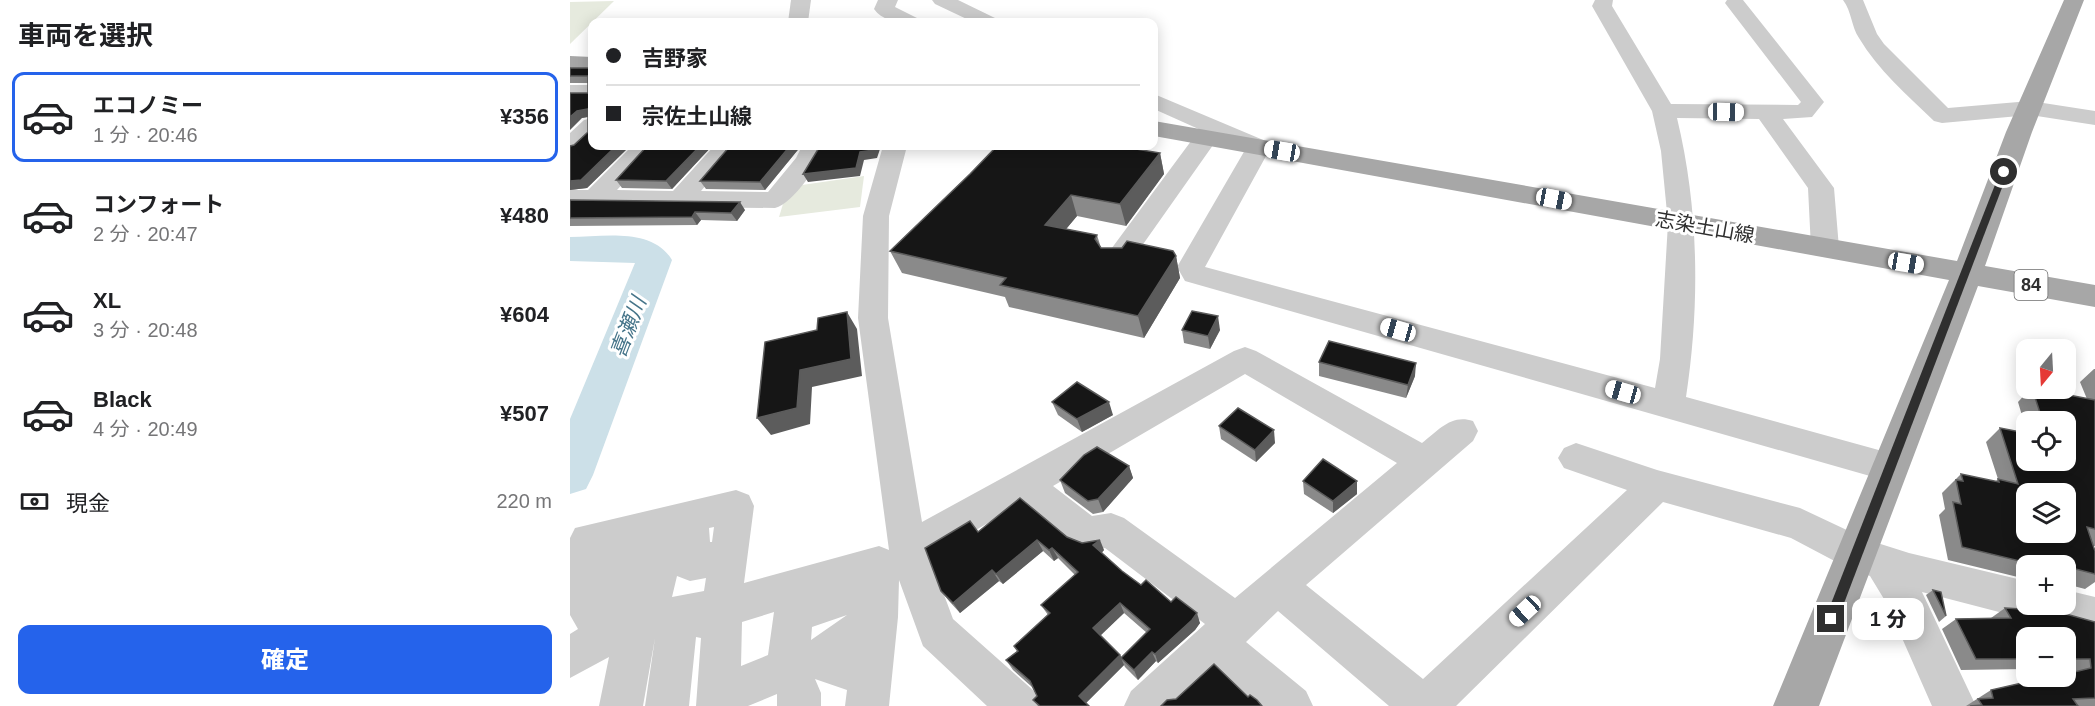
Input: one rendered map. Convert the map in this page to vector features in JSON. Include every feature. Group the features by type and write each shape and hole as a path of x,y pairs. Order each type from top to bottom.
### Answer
{"main road":[{"path":"1796,706 1871,559 1891,467 1967,274 2019,132 2074,0"},
{"path":"570,63 588,64"},
{"name":"志染土山線","path":"1158,130 1967,274"},
{"name":"84","path":"1967,274 2095,296"}],"street":[{"path":"799,18 801,0"},
{"path":"888,0 884,9 902,18"},
{"path":"942,0 980,18"},
{"path":"1853,0 1865,19 1867,36 1913,88 1942,116 2030,108 2095,118"},
{"path":"1604,1 1602,6 1664,111 1673,151 1682,223 1676,359 1668,405"},
{"path":"1664,111 1804,112 1813,102 1735,3"},
{"path":"570,92 588,92"},
{"path":"1158,103 1259,147 1191,267 1195,274 1891,467"},
{"path":"1767,112 1821,188 1825,248"},
{"path":"570,146 588,129"},
{"path":"1117,260 1206,138"},
{"path":"582,199 640,150"},
{"path":"680,199 723,150"},
{"path":"582,199 775,200 808,160 812,150"},
{"path":"894,150 876,216 873,318 908,550 937,632 1018,706"},
{"path":"908,550 1245,359 1423,461"},
{"path":"1146,706 1277,586 1461,431"},
{"path":"1576,458 1657,485 1800,524 1871,559 2016,597"},
{"path":"1025,484 1086,534 1111,530 1148,572 1225,633 1291,706"},
{"path":"1277,586 1424,706 1657,485"},
{"path":"643,543 736,507 722,615 718,701 788,669 793,614 879,601"},
{"path":"570,590 588,540 643,543 692,531 690,563 729,557"},
{"path":"621,706 617,634 643,543"},
{"path":"1871,559 1900,591 1953,706"},
{"path":"617,634 722,615 879,564 879,601 869,691 819,660 879,601"},
{"path":"2076,612 2095,616"},
{"path":"617,634 667,706"}],"shaded area":[{"path":"614,1 597,18 588,18 588,26 570,44 570,2"},
{"path":"864,176 860,207 779,217 783,204 795,186"}],"building":[{"path":"570,68 588,68 588,76 570,76"},
{"path":"570,93 588,93 588,109 577,111 570,117"},
{"path":"588,132 588,150 612,150 581,180 570,181 570,146"},
{"path":"643,150 696,150 666,181 616,180"},
{"path":"727,150 787,150 760,182 700,181"},
{"path":"818,150 874,150 860,152 856,168 803,174"},
{"path":"993,150 1142,150 1160,153 1120,204 1071,195 1045,225 1097,235 1095,239 1101,248 1122,248 1127,241 1173,251 1176,256 1138,316 1000,285 1006,278 890,251"},
{"path":"570,200 740,202 731,213 695,212 692,217 570,218"},
{"path":"1192,311 1218,316 1208,336 1182,330"},
{"path":"847,312 851,359 800,370 797,408 757,418 765,342 817,330 818,318"},
{"path":"1329,341 1416,363 1408,385 1319,362"},
{"path":"1077,382 1109,402 1077,419 1052,402"},
{"path":"2076,396 2095,400 2095,529 2087,527 2095,551 2095,574 2076,569 2076,555 2016,555 2016,560 1962,547 1953,502 1961,504 1956,480 1963,481 1961,474 2016,484 2016,543 2076,543 2076,483 2018,483 2000,428 2016,431 2016,471 2076,471 2076,411 2039,411 2036,399 2076,399"},
{"path":"1238,408 1274,430 1255,450 1219,426"},
{"path":"1097,447 1129,466 1098,499 1088,501 1060,480 1084,455"},
{"path":"1323,459 1357,481 1333,501 1303,481"},
{"path":"1020,498 1067,537 1082,543 1100,540 1093,545 1122,571 1141,585 1146,580 1171,602 1176,597 1197,613 1155,654 1152,652 1134,670 1121,658 1150,629 1120,603 1093,628 1120,655 1079,696 1089,706 1040,706 1033,700 1037,696 1030,681 1006,660 1018,651 1014,646 1050,613 1041,605 1078,572 1052,548 1049,550 1037,540 996,574 992,570 953,603 941,591 925,548 970,521 978,532"},
{"path":"1933,590 1941,592 1946,616"},
{"path":"2005,608 2016,609 2016,615 2070,615 2095,622 2095,698 2073,699 2078,706 1970,706 1982,705 1978,699 1993,698 1991,690 2016,684 2016,687 2076,687 2076,672 2091,668 2090,659 2076,659 2076,627 2016,627 2016,659 1976,659 1956,619 2011,618"},
{"path":"1214,664 1248,697 1250,695 1262,706 1161,706 1167,700 1176,699"}],"waterway":[{"name":"喜瀬川","path":"570,249 637,249 654,260 570,475"}],"route":[{"path":"1831,619 1967,274 2004,172"}]}
